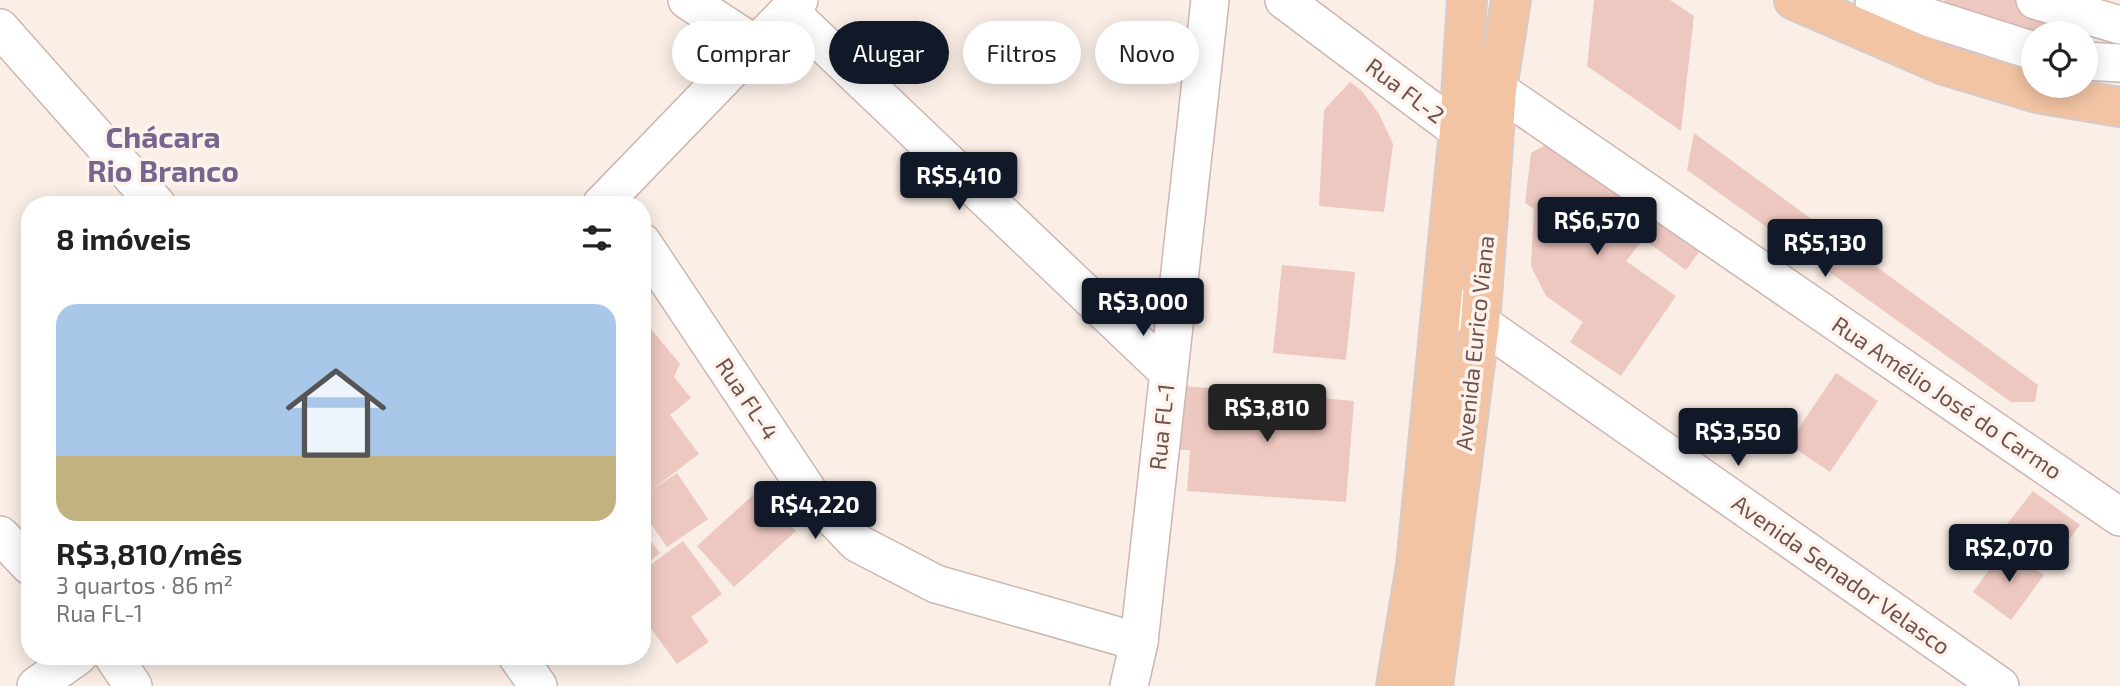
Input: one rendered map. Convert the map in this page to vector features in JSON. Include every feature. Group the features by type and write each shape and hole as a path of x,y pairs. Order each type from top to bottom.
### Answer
{"main road":[{"name":"Avenida Eurico Viana","path":"1396,686 1416,566 1458,131 1467,0"},
{"name":"Avenida Eurico Viana","path":"1433,686 1480,324 1497,89 1511,0"},
{"path":"1794,0 1944,65 2036,93 2120,107"}],"street":[{"path":"687,0 719,21"},
{"name":"Rua FL-1","path":"1129,686 1139,642 1210,0"},
{"name":"Rua FL-2","path":"1284,0 1458,131"},
{"path":"1874,0 2021,47"},
{"path":"2035,0 2120,25"},
{"path":"779,21 794,5 1168,372"},
{"path":"0,28 149,196"},
{"path":"2098,62 2120,63"},
{"path":"615,196 720,84"},
{"name":"Rua Amélio José do Carmo","path":"1497,89 2104,490 2120,517"},
{"name":"Rua FL-4","path":"651,256 810,494 857,543 936,584 1139,642"},
{"name":"Avenida Senador Velasco","path":"1443,296 2000,686"},
{"path":"0,536 21,557"},
{"path":"36,686 65,665"},
{"path":"119,665 133,686"},
{"path":"523,665 538,686"}],"building":[{"path":"1594,0 1670,0 1694,16 1681,131 1587,66"},
{"path":"1945,0 2032,0 2050,6 2045,21 2021,21 2021,29 1942,8"},
{"path":"1350,82 1362,91 1379,114 1393,144 1384,212 1319,206 1324,110"},
{"path":"1694,133 2038,385 2035,402 2011,402 1687,170"},
{"path":"1549,143 1699,252 1686,270 1643,239 1626,261 1676,296 1621,376 1570,342 1583,322 1546,296 1531,266 1534,209 1525,203 1531,153"},
{"path":"1282,265 1355,272 1346,360 1273,353"},
{"path":"651,329 680,364 674,377 691,398 670,415 699,454 651,490"},
{"path":"1836,373 1878,401 1830,472 1788,444"},
{"path":"1185,386 1354,401 1346,502 1187,491 1190,450 1180,450"},
{"path":"677,473 708,519 667,547 651,524 651,490"},
{"path":"764,485 786,509 782,516 796,531 734,587 697,546"},
{"path":"2033,491 2080,525 2054,559 2007,524"},
{"path":"683,541 722,594 691,617 709,642 677,664 651,628 651,564"},
{"path":"651,542 660,553 651,560"},
{"path":"2006,547 2044,575 2011,620 1973,592"}],"district":[{"name":"Chácara Rio Branco","path":"163,155"}]}
